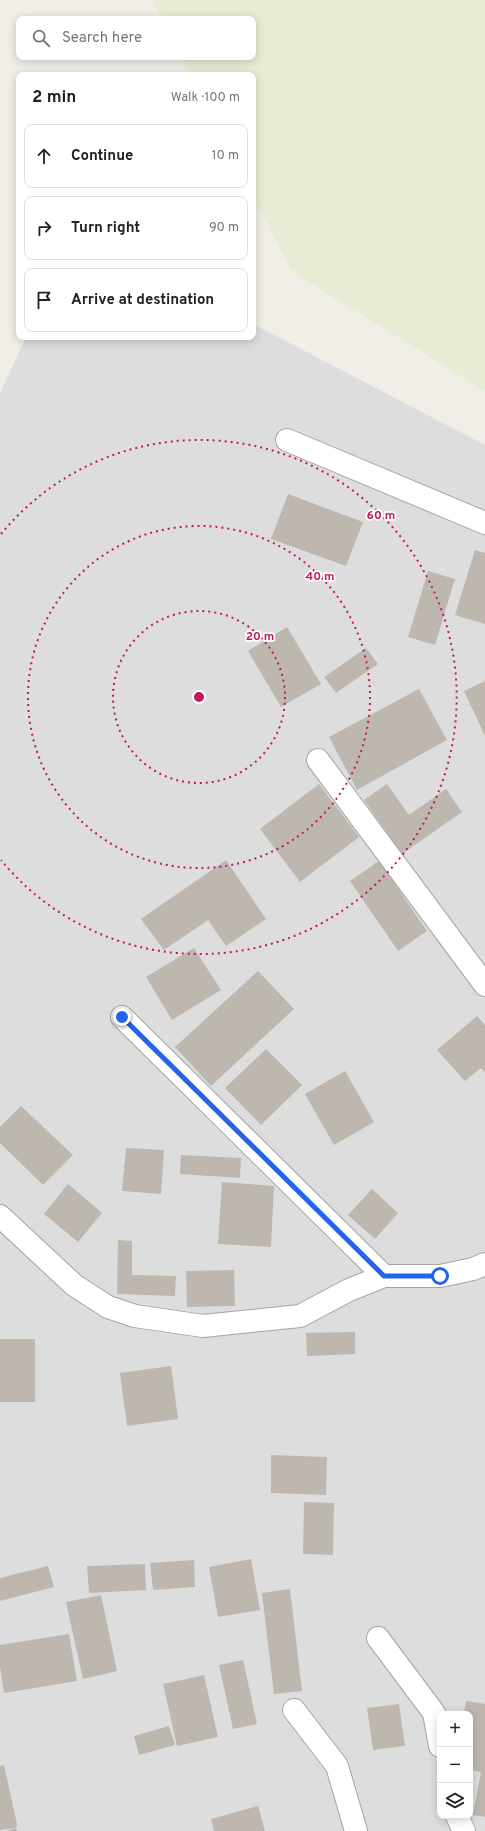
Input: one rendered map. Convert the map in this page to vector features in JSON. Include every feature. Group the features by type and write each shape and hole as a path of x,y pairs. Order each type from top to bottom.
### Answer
{"street":[{"path":"287,440 485,523"},
{"path":"318,760 485,985"},
{"path":"122,1017 384,1276"},
{"path":"0,1216 74,1285 108,1306 135,1316 203,1326 300,1316 349,1290 384,1276 440,1276 473,1269 485,1264"},
{"path":"378,1638 434,1713 437,1730"},
{"path":"294,1710 337,1766 356,1831"},
{"path":"458,1819 464,1831"}],"shaded area":[{"path":"256,326 485,445 485,1831 0,1831 0,393 25,340 256,340"}],"green space":[{"path":"152,0 485,0 485,391 292,272 256,202 256,72 189,72 183,60 256,60 256,16 160,16"}],"building":[{"path":"288,494 363,522 346,566 271,539"},
{"path":"475,550 485,553 485,624 455,615"},
{"path":"428,571 455,579 435,645 408,637"},
{"path":"287,627 321,684 281,707 248,651"},
{"path":"366,648 378,664 336,693 324,677"},
{"path":"485,681 485,736 464,691"},
{"path":"419,689 447,740 357,790 329,737"},
{"path":"319,784 359,837 300,882 260,829"},
{"path":"387,784 409,815 446,789 462,812 402,854 364,800"},
{"path":"226,860 266,919 226,946 208,920 164,950 141,919"},
{"path":"379,861 427,931 398,951 350,881"},
{"path":"194,948 221,990 172,1020 146,977"},
{"path":"258,971 294,1009 211,1086 175,1047"},
{"path":"477,1016 485,1025 485,1072 481,1068 465,1081 437,1050"},
{"path":"266,1049 302,1085 261,1125 225,1088"},
{"path":"345,1071 374,1122 334,1145 305,1094"},
{"path":"21,1106 73,1155 43,1185 0,1143 0,1127"},
{"path":"126,1148 164,1150 161,1194 122,1191"},
{"path":"181,1155 241,1158 240,1178 180,1174"},
{"path":"222,1182 274,1186 271,1247 218,1244"},
{"path":"68,1184 102,1213 78,1242 44,1214"},
{"path":"372,1189 398,1213 375,1239 348,1215"},
{"path":"118,1240 132,1241 132,1275 176,1276 175,1296 117,1294"},
{"path":"234,1270 235,1306 187,1307 186,1271"},
{"path":"355,1332 355,1354 307,1356 306,1333"},
{"path":"0,1339 35,1339 35,1402 0,1402"},
{"path":"171,1366 178,1419 127,1426 120,1373"},
{"path":"271,1455 327,1457 326,1495 271,1493"},
{"path":"304,1502 334,1503 333,1555 303,1554"},
{"path":"251,1559 260,1610 218,1617 209,1567"},
{"path":"194,1560 195,1587 153,1590 150,1563"},
{"path":"145,1564 146,1590 89,1593 87,1566"},
{"path":"48,1566 54,1587 0,1601 0,1578"},
{"path":"290,1589 302,1691 274,1694 262,1593"},
{"path":"101,1595 117,1671 83,1679 66,1602"},
{"path":"69,1634 77,1681 4,1693 0,1667 0,1645"},
{"path":"243,1660 257,1724 233,1729 219,1665"},
{"path":"204,1675 218,1737 177,1746 163,1684"},
{"path":"466,1701 485,1704 485,1817 473,1815 481,1772 473,1771 473,1711 464,1711"},
{"path":"399,1704 405,1746 373,1750 367,1708"},
{"path":"169,1726 175,1745 139,1755 134,1736"},
{"path":"4,1765 17,1824 16,1828 0,1830 0,1766"},
{"path":"258,1806 265,1831 214,1831 211,1819"},
{"path":"16,1828 17,1831 6,1831"}],"route":[{"path":"122,1017 384,1276 440,1276"}]}
